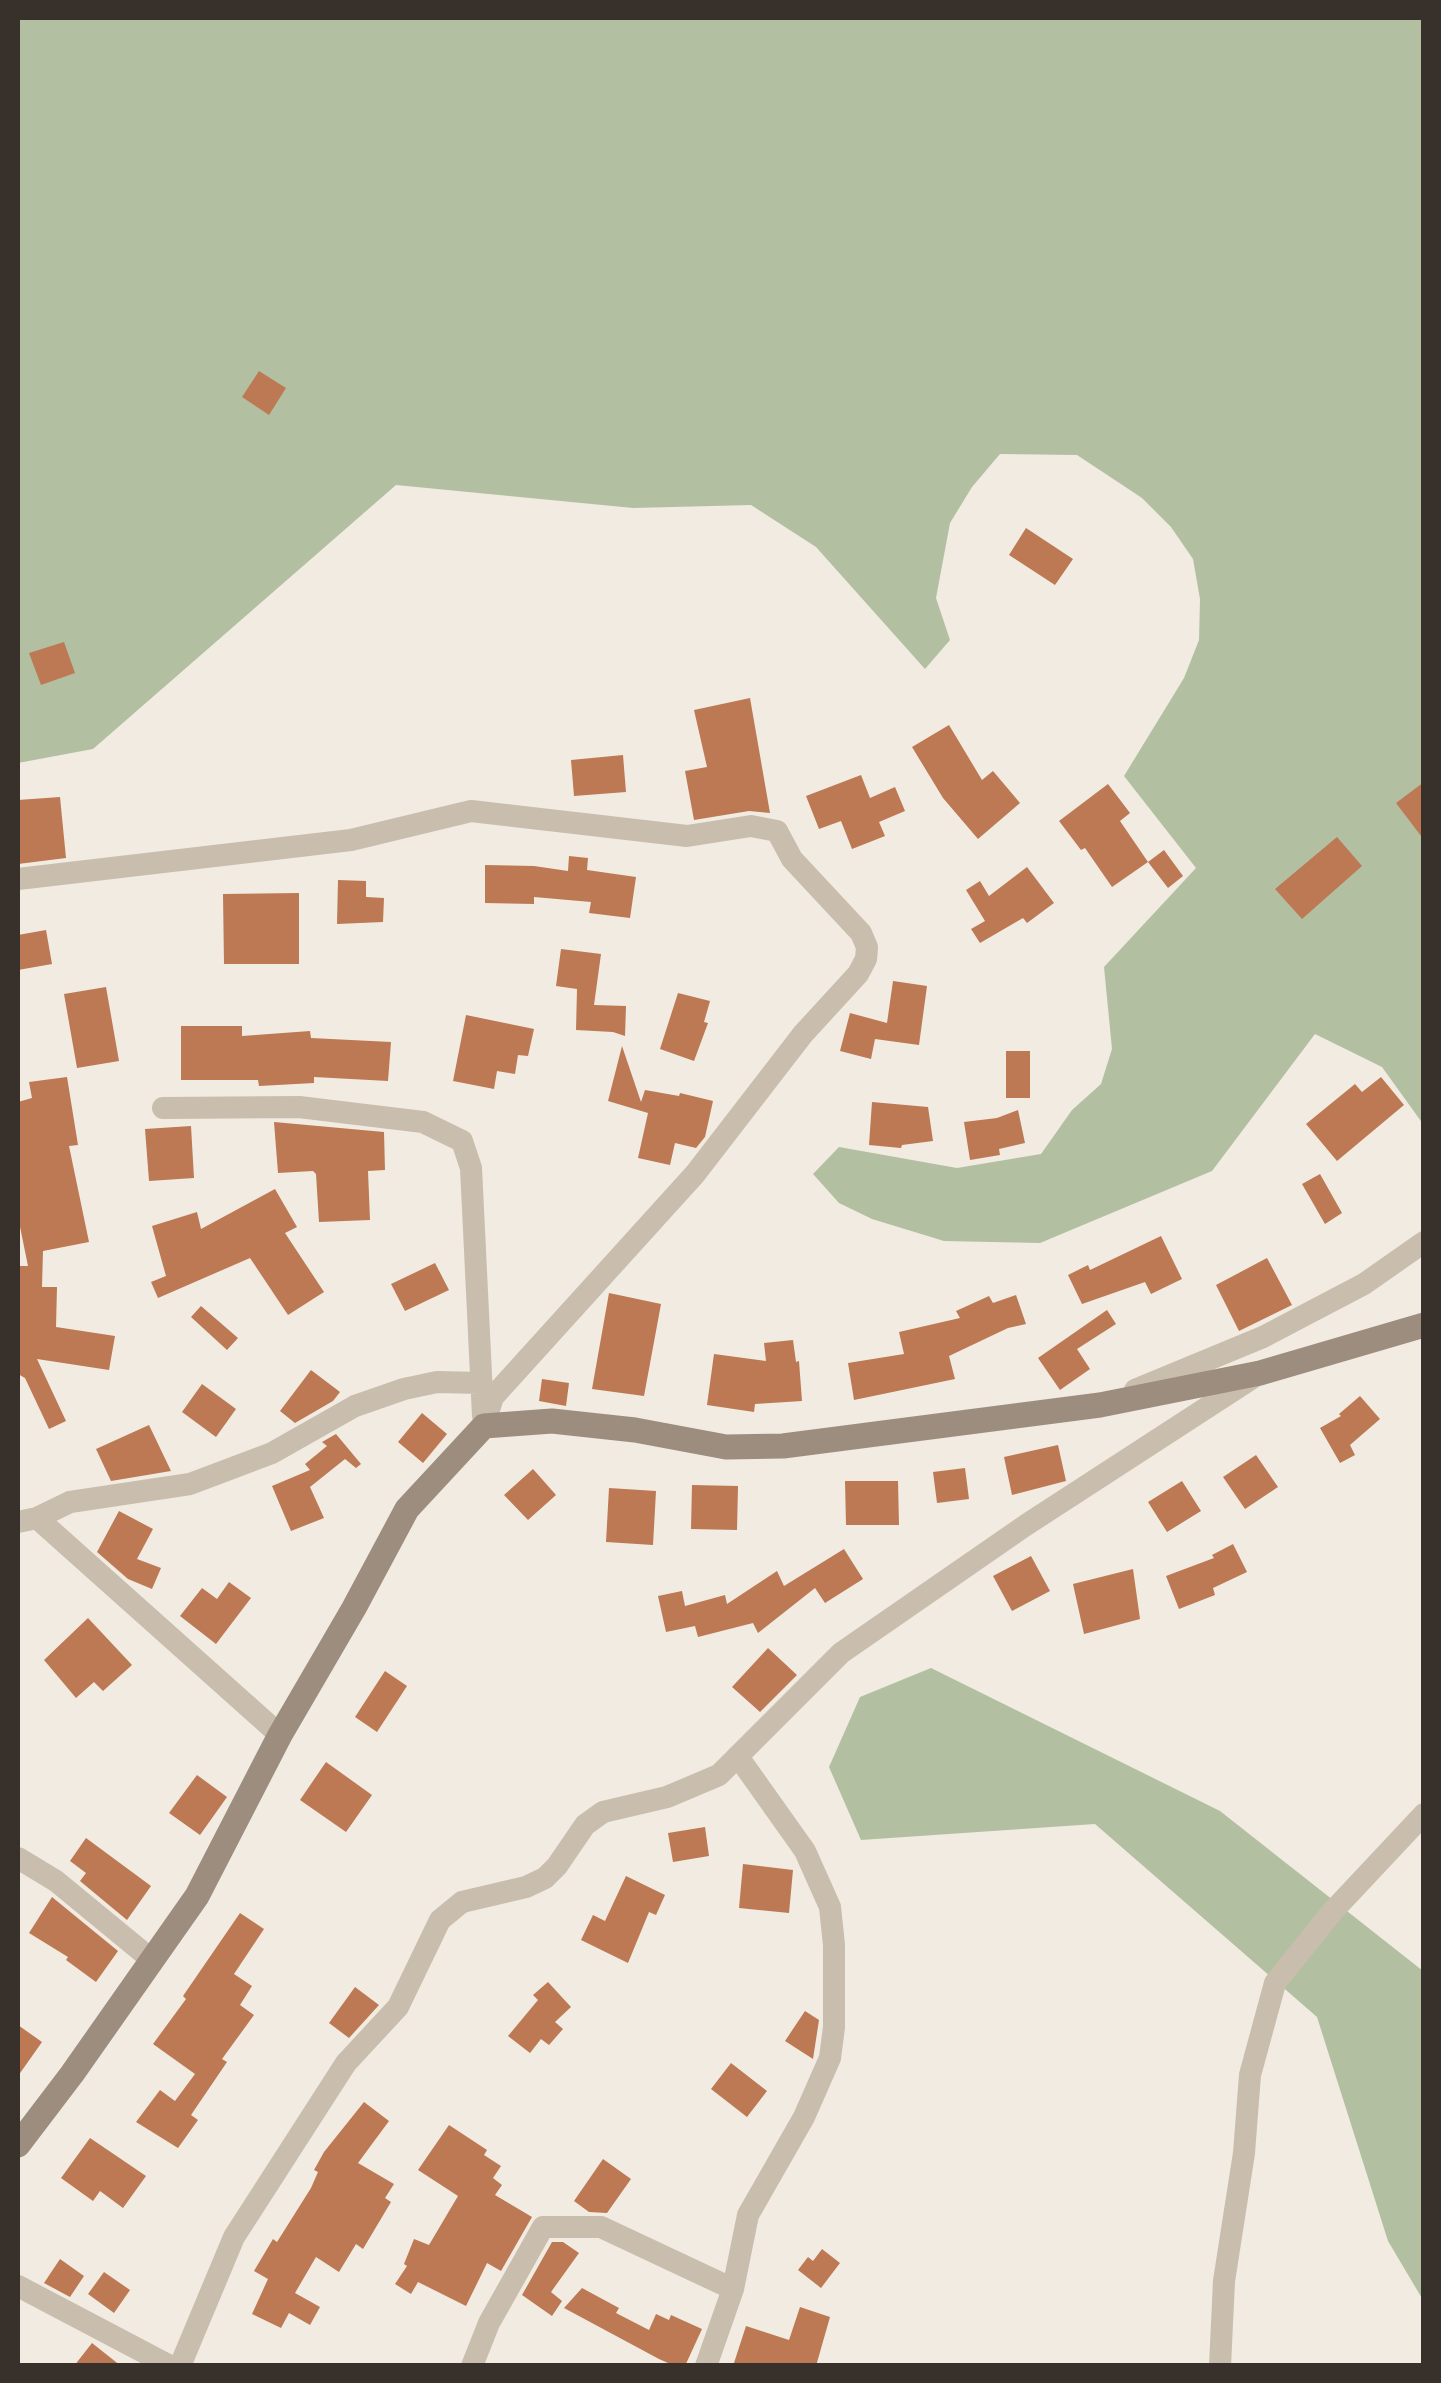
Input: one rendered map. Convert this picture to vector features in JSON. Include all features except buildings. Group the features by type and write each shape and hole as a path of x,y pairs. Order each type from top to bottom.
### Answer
{"main road":[{"path":"18,2145 197,1896 280,1734 407,1508 484,1426 552,1421 635,1430 726,1447 783,1446 1100,1405 1260,1373 1424,1325"}],"street":[{"path":"18,879 350,840 471,812 687,836 752,826 776,831 792,860 861,933 867,946 866,959 858,974 803,1034 695,1174 494,1397 484,1426"},
{"path":"163,1108 299,1107 424,1122 462,1141 471,1168 484,1426"},
{"path":"1100,1405 1263,1337 1364,1284 1424,1242"},
{"path":"180,2366 234,2237 346,2063 398,2007 440,1920 462,1902 545,1878 585,1825 603,1812 667,1797 719,1775 841,1653 1026,1525 1260,1373"},
{"path":"280,1734 27,1520 70,1502 190,1484 272,1453 355,1406 404,1390 437,1382 480,1383"},
{"path":"706,2366 732,2289 748,2214 804,2116 830,2058 834,2026 830,1907 805,1851 738,1758"},
{"path":"1220,2366 1224,2281 1244,2153 1250,2076 1275,1983 1332,1912 1424,1814"},
{"path":"18,1858 56,1881 152,1960"},
{"path":"472,2366 488,2324 544,2227 601,2226 732,2289"},
{"path":"18,2286 170,2366"}],"green space":[{"path":"18,18 1423,18 1423,1124 1382,1067 1315,1034 1212,1171 1040,1243 944,1241 872,1219 839,1203 813,1174 839,1147 957,1168 1041,1154 1072,1110 1101,1084 1112,1049 1104,967 1196,868 1124,776 1184,678 1199,640 1200,599 1193,559 1171,527 1142,498 1077,455 1000,454 972,487 950,523 936,598 950,640 925,669 816,547 751,505 633,508 396,485 93,749 18,763"},
{"path":"931,1668 1220,1811 1423,1971 1423,2300 1388,2241 1317,2017 1095,1824 861,1840 829,1767 860,1697"}]}
